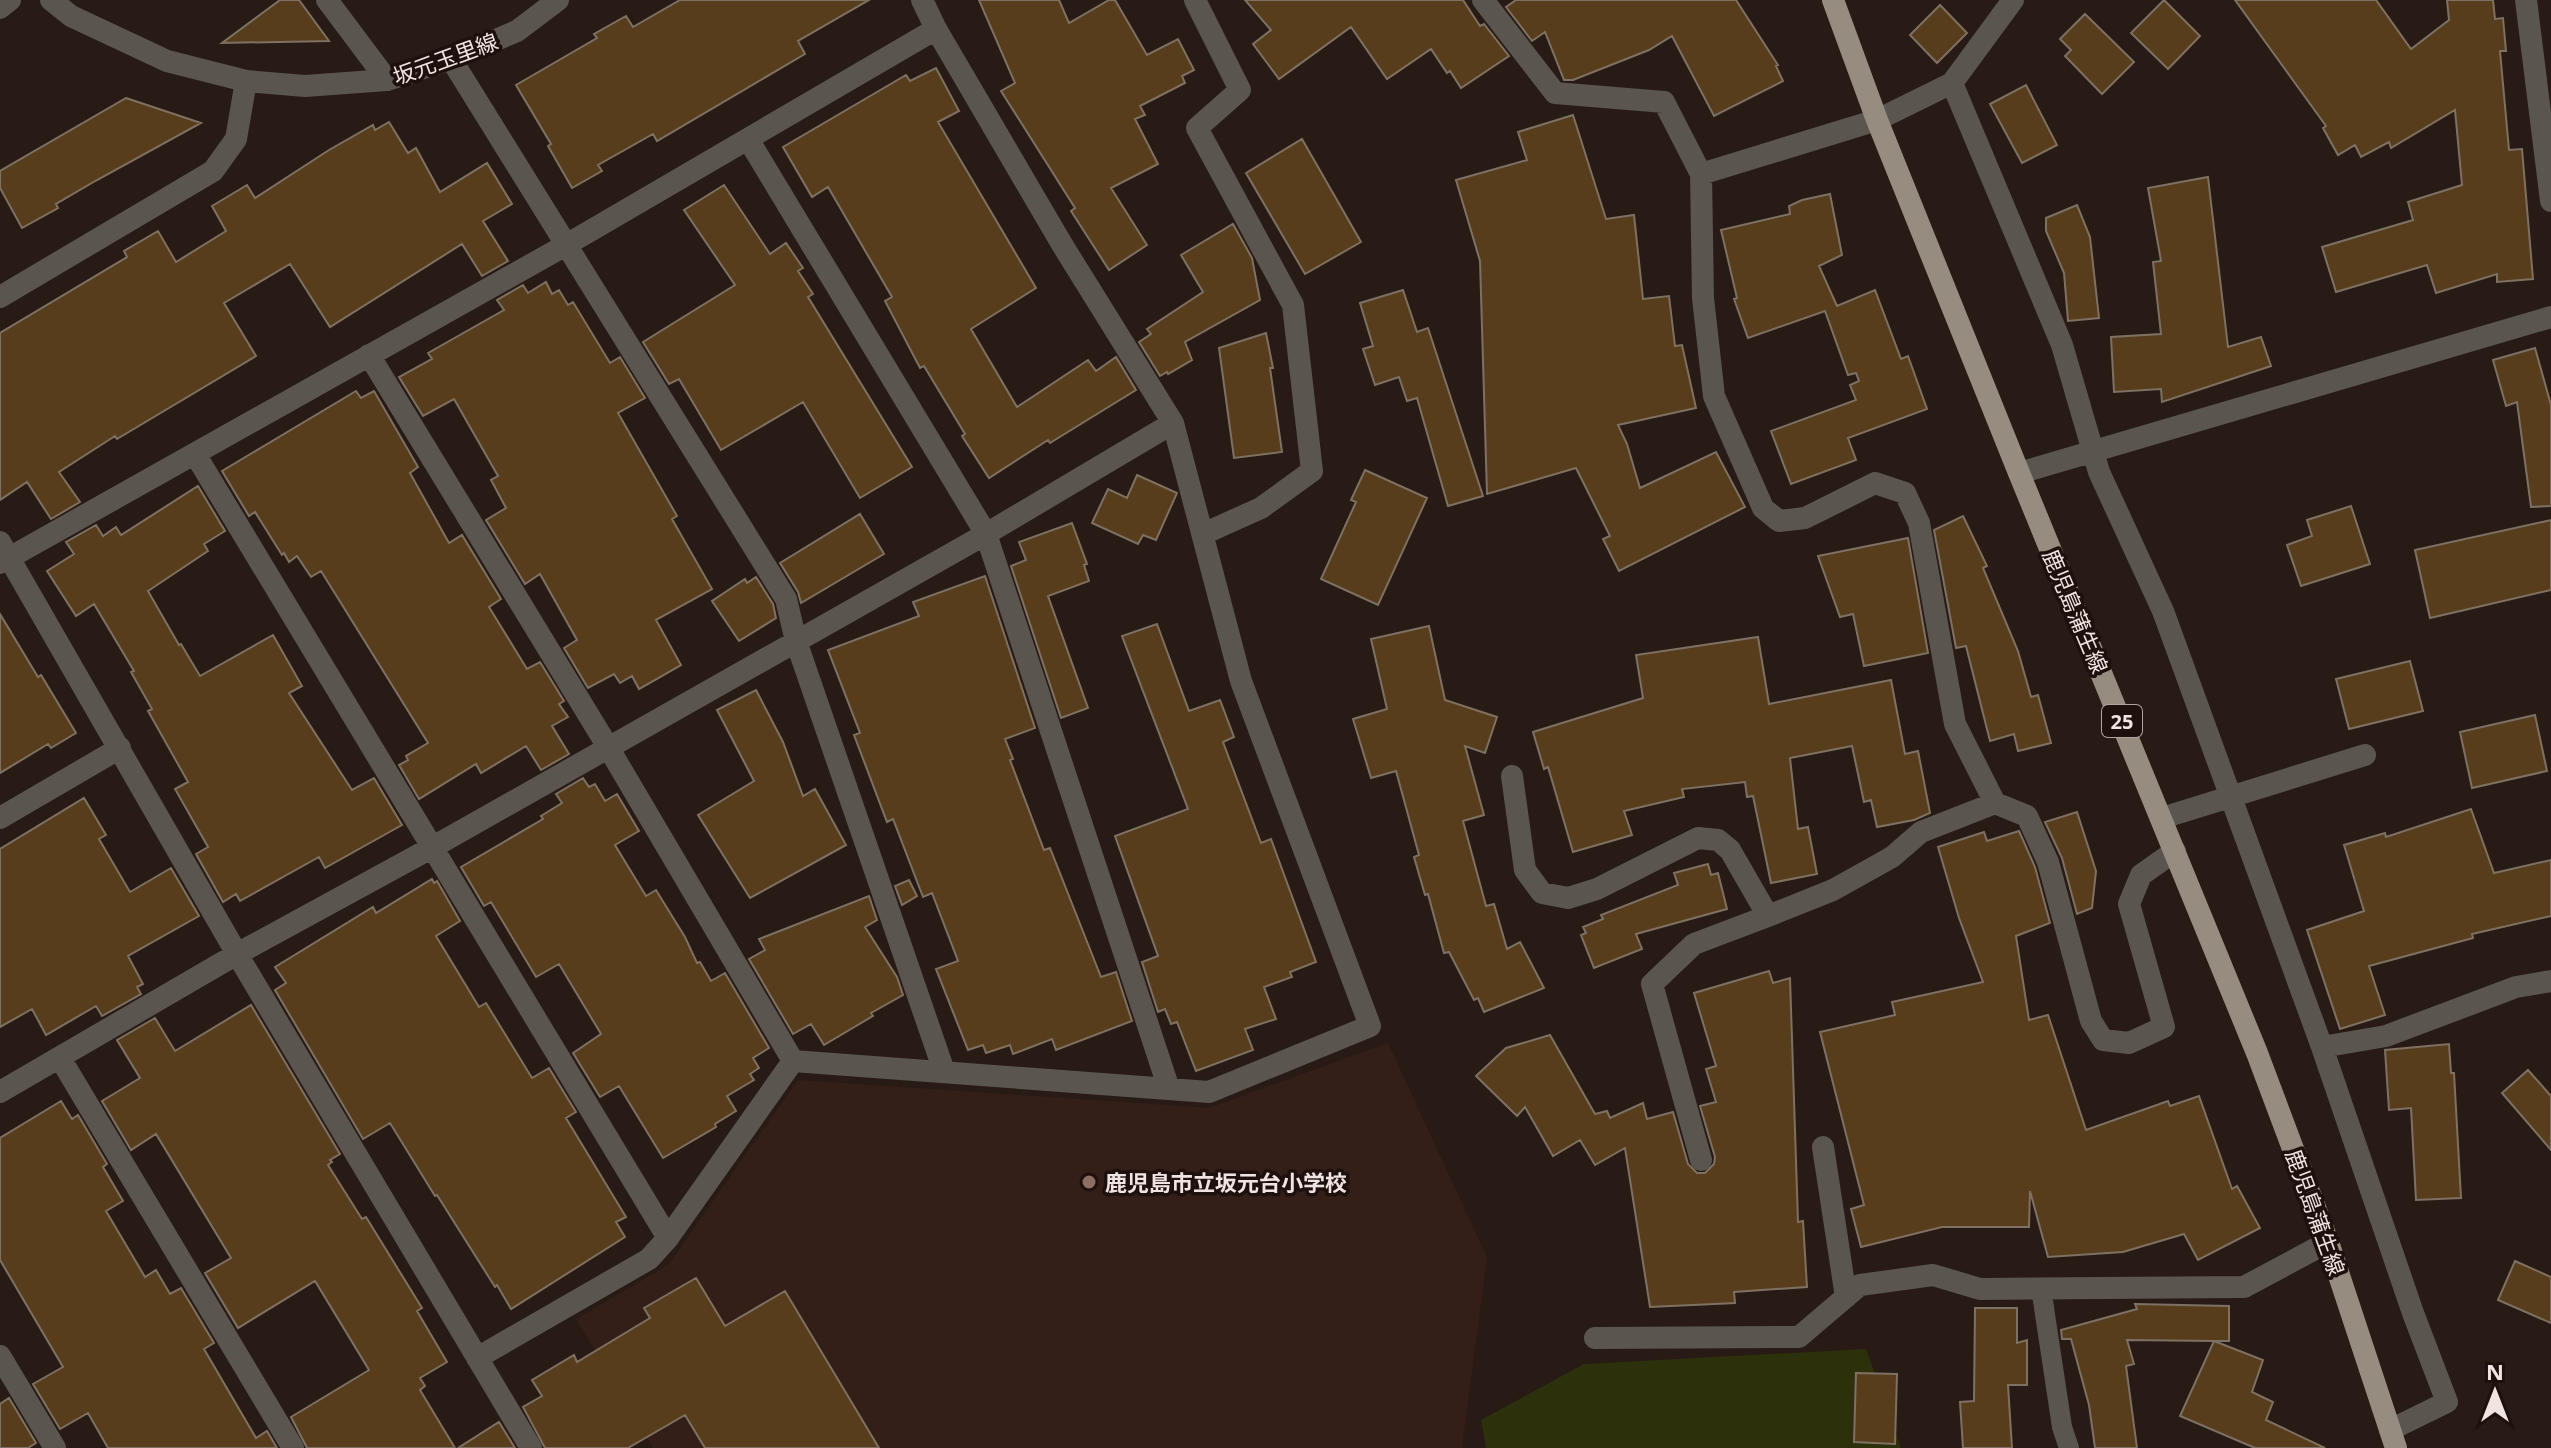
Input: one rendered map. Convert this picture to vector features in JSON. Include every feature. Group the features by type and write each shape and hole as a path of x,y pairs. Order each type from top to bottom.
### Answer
{"main road":[{"name":"鹿児島蒲生線","path":"1833,0 1877,120 2019,473 2257,1053 2328,1242 2393,1439"}],"street":[{"path":"0,8 10,0"},
{"name":"坂元玉里線","path":"51,0 71,16 167,61 246,81 305,86 387,80 451,59 517,31 558,0"},
{"path":"327,0 387,80"},
{"path":"793,1061 1209,1092 1370,1026 1241,681 1173,423 1063,246 922,0"},
{"path":"1195,0 1240,90 1197,128 1293,305 1312,471 1261,508 1203,534"},
{"path":"1483,0 1555,93 1664,102 1701,174 1703,298 1714,396 1763,508 1779,521 1805,518 1875,483 1905,493 1919,523 1955,724 1995,803 2027,816 2043,850 2091,1021 2103,1040 2129,1043 2164,1027 2129,904 2141,875 2175,851"},
{"path":"1701,174 1877,120 1952,83 2013,0"},
{"path":"2526,0 2551,201"},
{"path":"531,1448 3,554 195,454 566,245 936,29"},
{"path":"451,59 786,599 796,641 944,1071"},
{"path":"0,297 213,171 236,139 246,81"},
{"path":"1952,83 2062,345 2099,472 2163,611 2447,1402 2393,1439"},
{"path":"748,139 986,534 1169,1089"},
{"path":"2019,473 2551,317"},
{"path":"369,355 608,747 793,1061"},
{"path":"0,1092 237,954 433,847 986,534 1173,423"},
{"path":"195,454 668,1238"},
{"path":"0,818 120,748"},
{"path":"2162,818 2365,755"},
{"path":"1512,776 1525,870 1542,893 1568,898 1597,889 1698,838 1718,840 1730,850 1768,916"},
{"path":"1701,1160 1652,984 1694,944 1833,890 1892,857 1921,832 1995,803"},
{"path":"2322,1047 2386,1036 2516,987 2551,981"},
{"path":"60,1058 293,1448"},
{"path":"477,1358 649,1259 668,1238 793,1061"},
{"path":"1823,1147 1846,1297"},
{"path":"1595,1338 1799,1337 1860,1285 1933,1275 1980,1289 2244,1287 2328,1242"},
{"path":"0,1356 55,1448"}],"lane":[{"path":"2041,1288 2062,1427 2069,1448"}],"shaded area":[{"name":"鹿児島市立坂元台小学校","path":"1388,1043 1487,1257 1462,1448 653,1448 576,1319 668,1265 798,1080 1209,1108"}],"green space":[{"path":"1866,1349 1901,1448 1486,1448 1481,1420 1584,1364"}],"building":[{"path":"280,0 299,0 329,41 222,43"},
{"path":"680,0 869,0 798,41 805,54 657,141 653,134 598,165 602,171 572,188 548,146 551,144 516,85 597,38 594,34 626,16 633,27"},
{"path":"979,0 1059,0 1069,23 1109,0 1115,0 1147,55 1178,39 1194,70 1182,76 1185,83 1140,106 1145,115 1135,119 1158,164 1111,188 1147,245 1109,270 1071,211 1075,208 1001,91 1015,83"},
{"path":"1245,0 1463,0 1480,26 1484,24 1509,56 1461,88 1431,49 1387,79 1351,27 1279,79 1253,44 1271,30"},
{"path":"1516,0 1736,0 1778,65 1783,81 1714,116 1672,36 1649,50 1573,80 1564,80 1545,32 1532,41 1506,7"},
{"path":"2164,0 2200,36 2168,69 2131,33"},
{"path":"2235,0 2376,0 2411,49 2449,20 2447,0 2493,0 2495,19 2503,18 2506,51 2500,51 2509,150 2522,149 2533,279 2497,282 2497,274 2436,293 2427,265 2336,292 2322,247 2413,220 2408,202 2462,185 2455,110 2391,148 2389,142 2361,157 2355,145 2338,155 2323,128 2326,126"},
{"path":"1940,5 1967,33 1937,63 1910,35"},
{"path":"2085,14 2134,62 2102,94 2065,56 2071,50 2060,39"},
{"path":"936,68 959,111 938,122 1036,288 971,329 1017,407 1088,360 1096,371 1116,357 1136,390 989,478 924,366 920,368 885,301 892,297 828,187 812,197 783,147 906,75 910,81"},
{"path":"2026,85 2057,145 2022,163 1990,104"},
{"path":"126,98 201,123 56,204 58,208 22,228 0,188 0,171"},
{"path":"1573,115 1606,219 1634,215 1643,299 1669,296 1675,346 1682,345 1696,408 1618,425 1640,488 1716,452 1745,507 1619,571 1603,539 1610,536 1576,468 1487,494 1480,261 1456,180 1527,160 1518,132"},
{"path":"389,122 408,153 416,148 440,192 487,163 512,204 483,221 508,261 482,276 462,244 330,327 290,264 224,303 256,356 117,439 115,436 59,472 80,502 51,519 27,482 0,500 0,333 127,257 124,251 158,231 176,262 226,231 212,206 247,185 255,198 373,125 375,130"},
{"path":"1302,139 1361,242 1305,274 1246,173"},
{"path":"2208,177 2228,347 2261,337 2271,366 2162,402 2161,389 2114,392 2111,337 2161,334 2153,262 2161,261 2148,188"},
{"path":"724,185 770,254 786,243 803,268 798,271 813,294 808,297 912,467 860,498 803,402 721,450 679,379 669,384 643,342 735,285 684,210"},
{"path":"1830,194 1842,255 1819,266 1837,306 1875,290 1901,359 1908,356 1927,409 1848,438 1856,460 1791,484 1771,431 1856,400 1850,385 1859,381 1856,373 1848,375 1825,311 1748,338 1734,299 1737,298 1721,230 1790,214 1789,206"},
{"path":"2077,205 2090,237 2099,318 2068,321 2064,273 2046,231 2046,218"},
{"path":"1233,224 1252,258 1260,300 1185,342 1192,360 1160,376 1139,342 1151,334 1147,329 1203,292 1181,255"},
{"path":"546,282 552,294 559,290 568,305 573,302 610,363 620,357 645,398 618,413 677,516 672,519 712,589 656,620 681,665 639,689 632,676 620,683 614,674 588,688 564,648 577,640 540,574 525,584 486,520 506,508 491,480 498,476 454,399 423,416 399,377 432,359 428,353 504,310 497,300 523,285 528,293"},
{"path":"1403,290 1417,332 1428,328 1483,496 1448,506 1417,398 1407,401 1399,377 1375,385 1363,349 1373,346 1360,303"},
{"path":"1266,333 1282,452 1234,458 1219,348"},
{"path":"2535,348 2551,405 2551,506 2531,507 2517,402 2506,406 2493,360"},
{"path":"356,391 361,398 374,391 418,467 410,473 449,543 462,535 501,599 489,607 527,669 540,662 564,701 559,704 568,717 552,726 569,754 541,770 526,746 481,773 476,764 419,799 399,765 408,760 406,756 428,743 321,571 311,577 297,556 289,562 284,553 282,555 255,512 249,516 222,471"},
{"path":"1365,470 1427,498 1378,605 1321,579 1356,502 1351,500"},
{"path":"1137,475 1177,493 1156,540 1143,535 1138,544 1092,523 1108,489 1127,498"},
{"path":"198,486 225,531 204,544 208,551 148,591 179,645 200,676 273,635 302,686 289,693 352,790 374,778 402,825 325,868 319,857 240,901 236,894 223,902 196,854 208,847 175,789 188,782 148,711 152,709 131,672 134,671 94,604 76,616 47,571 74,554 66,542 96,525 103,536 116,527 121,535"},
{"path":"2351,506 2370,564 2301,586 2287,545 2312,536 2307,520"},
{"path":"860,514 884,554 801,603 798,592 780,563"},
{"path":"1963,516 1987,566 1983,568 2018,651 2031,697 2038,695 2051,743 2018,751 2014,734 1990,741 1966,646 1956,648 1934,530"},
{"path":"2551,520 2551,590 2430,618 2415,550"},
{"path":"1072,523 1087,564 1084,565 1089,581 1048,596 1088,708 1061,718 1011,566 1026,560 1019,542"},
{"path":"1908,538 1928,653 1864,666 1853,614 1840,617 1818,556"},
{"path":"985,576 1035,728 1005,739 1013,759 1010,760 1044,850 1050,848 1101,977 1116,972 1132,1021 1056,1050 1052,1039 1013,1054 1010,1045 986,1053 983,1045 968,1050 936,969 958,961 932,893 923,897 893,819 887,822 854,735 860,733 828,650 919,616 913,602"},
{"path":"756,577 773,604 776,618 739,641 712,601 745,579 747,583"},
{"path":"0,614 76,733 51,748 48,744 0,773"},
{"path":"1157,624 1189,711 1220,700 1234,737 1223,742 1261,843 1271,839 1316,962 1290,972 1292,977 1264,987 1276,1019 1245,1029 1253,1050 1196,1071 1177,1022 1171,1024 1165,1009 1158,1012 1142,962 1158,956 1115,836 1188,809 1122,636"},
{"path":"1429,626 1445,700 1497,717 1485,753 1465,746 1484,815 1463,821 1486,906 1494,904 1507,949 1520,942 1544,988 1484,1012 1478,998 1474,1000 1449,952 1444,953 1414,857 1419,855 1396,771 1371,778 1353,719 1387,709 1371,639"},
{"path":"1758,637 1769,704 1891,680 1905,754 1918,751 1930,813 1914,820 1877,827 1871,800 1864,802 1852,746 1790,758 1798,829 1808,827 1817,874 1771,883 1753,796 1747,797 1745,782 1682,789 1684,797 1624,811 1632,835 1573,852 1548,767 1544,769 1533,732 1643,698 1636,655"},
{"path":"2410,661 2423,711 2349,729 2336,679"},
{"path":"756,690 783,742 803,796 815,789 846,845 750,898 698,815 754,781 717,710"},
{"path":"2535,715 2547,771 2472,788 2460,732"},
{"path":"583,778 589,787 595,784 605,801 617,794 639,831 615,845 646,896 656,890 697,963 700,962 711,981 725,973 769,1048 753,1058 759,1068 750,1074 754,1080 727,1096 736,1111 715,1124 716,1127 663,1158 619,1086 600,1097 573,1053 601,1034 559,964 536,977 491,902 484,906 461,867 543,819 541,816 562,803 556,794"},
{"path":"84,798 106,835 99,839 130,892 171,868 199,916 128,956 143,984 137,987 141,994 102,1016 96,1006 46,1035 32,1009 0,1027 0,849"},
{"path":"2471,809 2494,873 2551,860 2551,916 2472,934 2473,938 2369,966 2385,1015 2340,1029 2307,930 2364,911 2344,845 2385,833 2386,837"},
{"path":"2077,812 2096,871 2092,908 2077,914 2062,858 2045,822"},
{"path":"2019,831 2035,867 2050,923 2016,936 2029,1020 2048,1015 2086,1130 2168,1101 2170,1106 2199,1096 2232,1189 2237,1186 2260,1228 2198,1260 2184,1234 2123,1252 2048,1257 2030,1191 2029,1227 1942,1227 1861,1247 1851,1209 1864,1205 1820,1032 1895,1015 1892,1002 1983,982 1959,918 1938,847 1984,832 1987,841"},
{"path":"1708,864 1711,875 1718,873 1727,909 1636,934 1642,949 1594,968 1581,935 1586,933 1583,927 1603,919 1601,915 1678,885 1674,873"},
{"path":"432,879 434,883 437,881 460,921 436,936 479,1007 486,1003 532,1078 549,1068 576,1112 566,1118 626,1217 616,1222 625,1237 511,1309 390,1123 363,1139 275,990 286,983 275,967 373,907 376,913"},
{"path":"909,880 917,896 902,905 895,886"},
{"path":"869,896 877,920 865,927 897,977 903,995 824,1045 811,1024 793,1034 749,959 765,950 759,939"},
{"path":"1769,971 1773,983 1790,978 1798,1222 1803,1221 1807,1287 1734,1292 1735,1303 1650,1307 1625,1148 1595,1165 1580,1140 1553,1156 1525,1107 1517,1116 1476,1076 1506,1048 1550,1035 1595,1114 1607,1111 1610,1118 1643,1103 1647,1119 1673,1112 1688,1164 1697,1173 1705,1173 1714,1164 1715,1157 1700,1106 1716,1102 1706,1069 1716,1066 1694,993"},
{"path":"251,1005 340,1154 328,1165 362,1219 366,1217 422,1308 417,1311 447,1362 420,1378 425,1386 420,1390 455,1448 307,1448 291,1417 369,1370 315,1281 238,1328 205,1273 231,1258 156,1134 131,1150 102,1101 140,1078 117,1040 155,1018 175,1051"},
{"path":"2449,1044 2451,1073 2454,1073 2461,1198 2416,1200 2411,1108 2389,1110 2385,1050"},
{"path":"2528,1070 2551,1096 2551,1150 2502,1093"},
{"path":"61,1101 72,1119 78,1115 107,1164 103,1167 123,1201 106,1211 145,1277 156,1270 170,1294 181,1288 214,1343 204,1349 256,1438 267,1431 277,1448 108,1448 88,1413 60,1429 33,1384 63,1367 0,1260 0,1138"},
{"path":"2515,1261 2551,1277 2551,1323 2498,1300"},
{"path":"696,1278 725,1326 785,1291 879,1448 705,1448 685,1415 628,1448 545,1448 523,1407 542,1396 532,1380 574,1355 577,1362 650,1318 644,1308"},
{"path":"2135,1304 2229,1306 2229,1341 2127,1340 2134,1364 2126,1366 2137,1448 2095,1448 2089,1405 2071,1339 2062,1339 2061,1330 2137,1309"},
{"path":"1975,1308 2017,1308 2017,1343 2027,1340 2027,1385 2008,1385 2012,1448 1963,1448 1960,1402 1974,1401"},
{"path":"2214,1341 2263,1360 2252,1392 2273,1402 2266,1420 2325,1448 2255,1448 2180,1416"},
{"path":"1856,1373 1897,1374 1895,1444 1854,1442"},
{"path":"9,1398 36,1443 28,1448 0,1448 0,1404"},
{"path":"499,1422 515,1448 458,1448"}],"place":[{"name":"鹿児島市立坂元台小学校","path":"1089,1182"}]}
